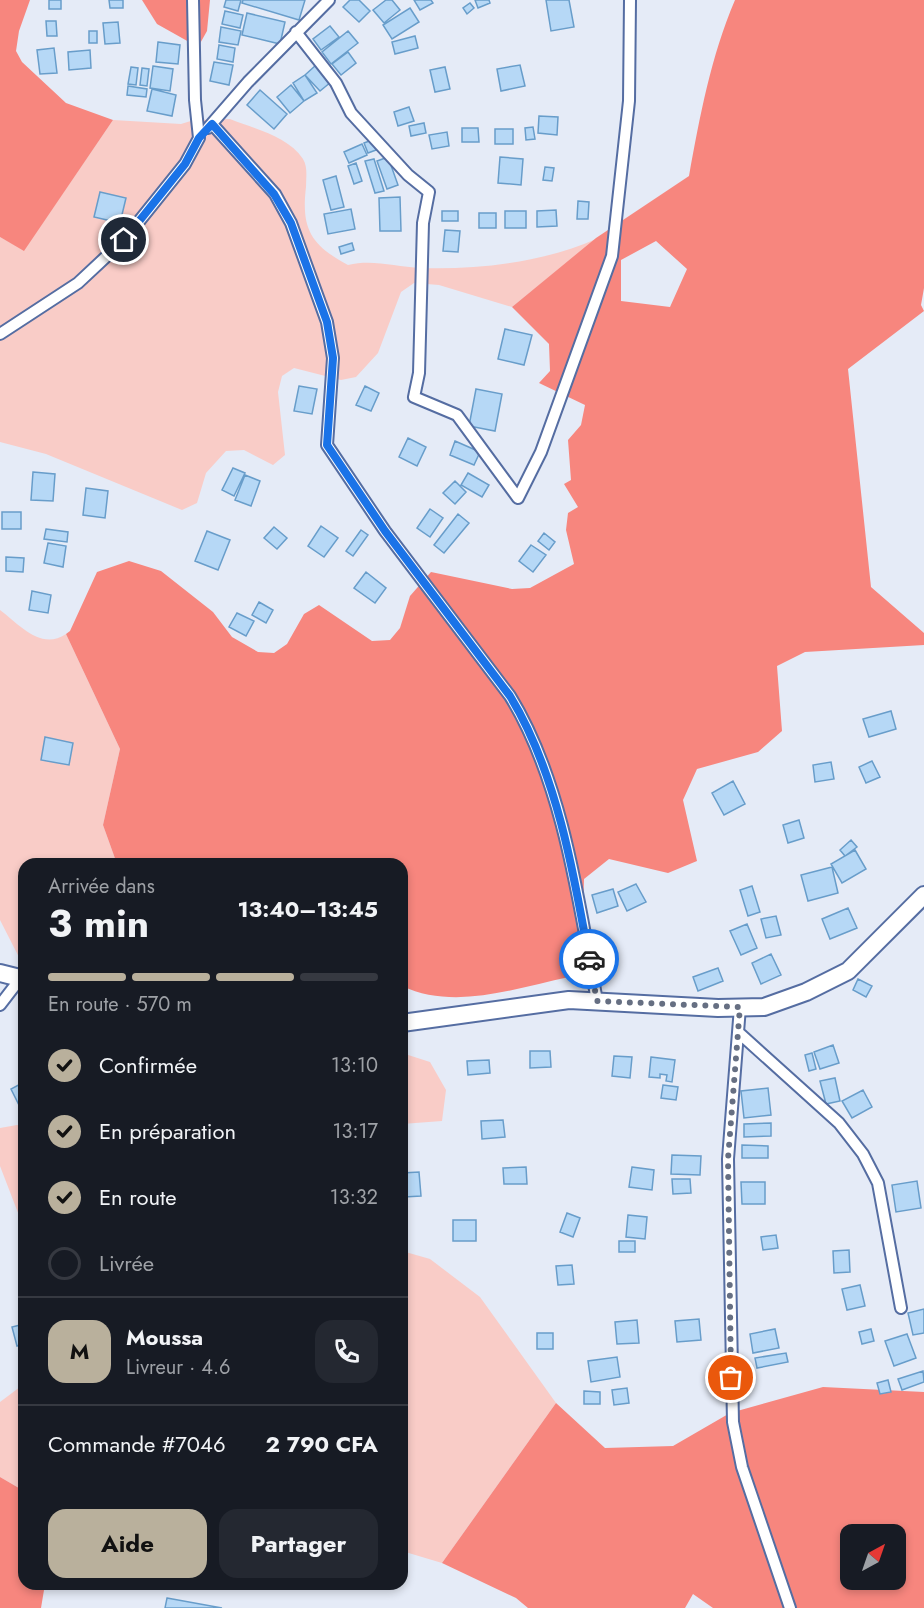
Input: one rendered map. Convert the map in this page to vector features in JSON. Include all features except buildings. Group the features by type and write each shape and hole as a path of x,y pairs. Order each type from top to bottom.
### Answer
{"street":[{"path":"193,0 195,100 199,138"},
{"path":"0,334 78,283 124,240 185,164 199,138 296,32 329,0"},
{"path":"296,32 336,83 351,113 408,175 429,192 423,223 419,373 414,396 457,415 518,498 541,452 612,256 629,101 630,0"},
{"path":"212,124 274,194 291,223 327,322 333,358 327,445 385,531 510,696 525,721 556,809 576,885 597,1001"},
{"path":"408,1022 569,1000 765,1007 806,992 848,971 924,895"},
{"path":"0,973 18,978"},
{"path":"0,1005 18,984"},
{"path":"740,1007 728,1159 733,1422 742,1467 790,1608"},
{"path":"738,1032 839,1123 863,1154 878,1183 901,1308"}],"shaded area":[{"path":"0,0 30,0 19,31 16,51 22,62 66,103 113,120 24,251 0,237"},
{"path":"142,0 210,0 207,31 198,47 157,24"},
{"path":"735,0 924,0 924,288 921,305 924,311 848,369 871,587 924,633 924,645 805,652 777,666 782,731 758,752 697,769 683,800 697,861 668,873 609,859 584,879 582,949 569,977 507,991 464,997 443,997 408,988 408,858 115,858 103,825 120,749 66,634 70,631 97,572 129,561 161,571 213,612 232,637 258,652 274,653 287,644 304,614 319,605 372,641 390,640 400,628 410,596 431,572 512,589 530,588 574,564 566,530 568,513 578,507 564,484 571,480 568,440 581,425 585,405 539,383 550,371 549,344 512,307 596,238 689,176 707,86 719,43","holes":["656,241 687,269 670,307 621,301 621,260"]},
{"path":"230,119 280,139 297,151 306,165 305,214 311,234 325,250 348,265 375,263 443,268 488,266 555,254 596,239 512,307 439,285 414,283 401,292 378,353 356,377 341,380 294,368 282,376 278,392 285,455 273,465 244,450 226,451 206,473 197,503 182,510 46,454 0,442 0,237 24,250 113,120 181,124 194,120"},
{"path":"0,610 23,629 39,638 48,640 66,634 120,749 103,825 115,858 18,858 18,955 0,920"},
{"path":"408,1055 430,1062 446,1090 442,1121 408,1124"},
{"path":"18,1125 18,1213 0,1166 0,1128"},
{"path":"408,1253 430,1259 480,1297 556,1403 442,1563 408,1553"},
{"path":"823,1387 924,1392 924,1608 713,1608 693,1594 685,1608 528,1608 516,1598 442,1563 556,1403 605,1448 673,1446 730,1413"},
{"path":"18,1388 18,1488 0,1477 0,1402"},
{"path":"0,1477 18,1488 18,1590 44,1590 41,1608 0,1608"}],"way so far":[{"path":"589,959 597,1001 718,1008 740,1007 728,1159 731,1378"}],"route":[{"path":"124,240 185,164 199,138 212,124 274,194 291,223 327,322 333,358 331,399 326,432 327,445 385,531 510,696 525,721 559,819 576,885 589,959"}]}
